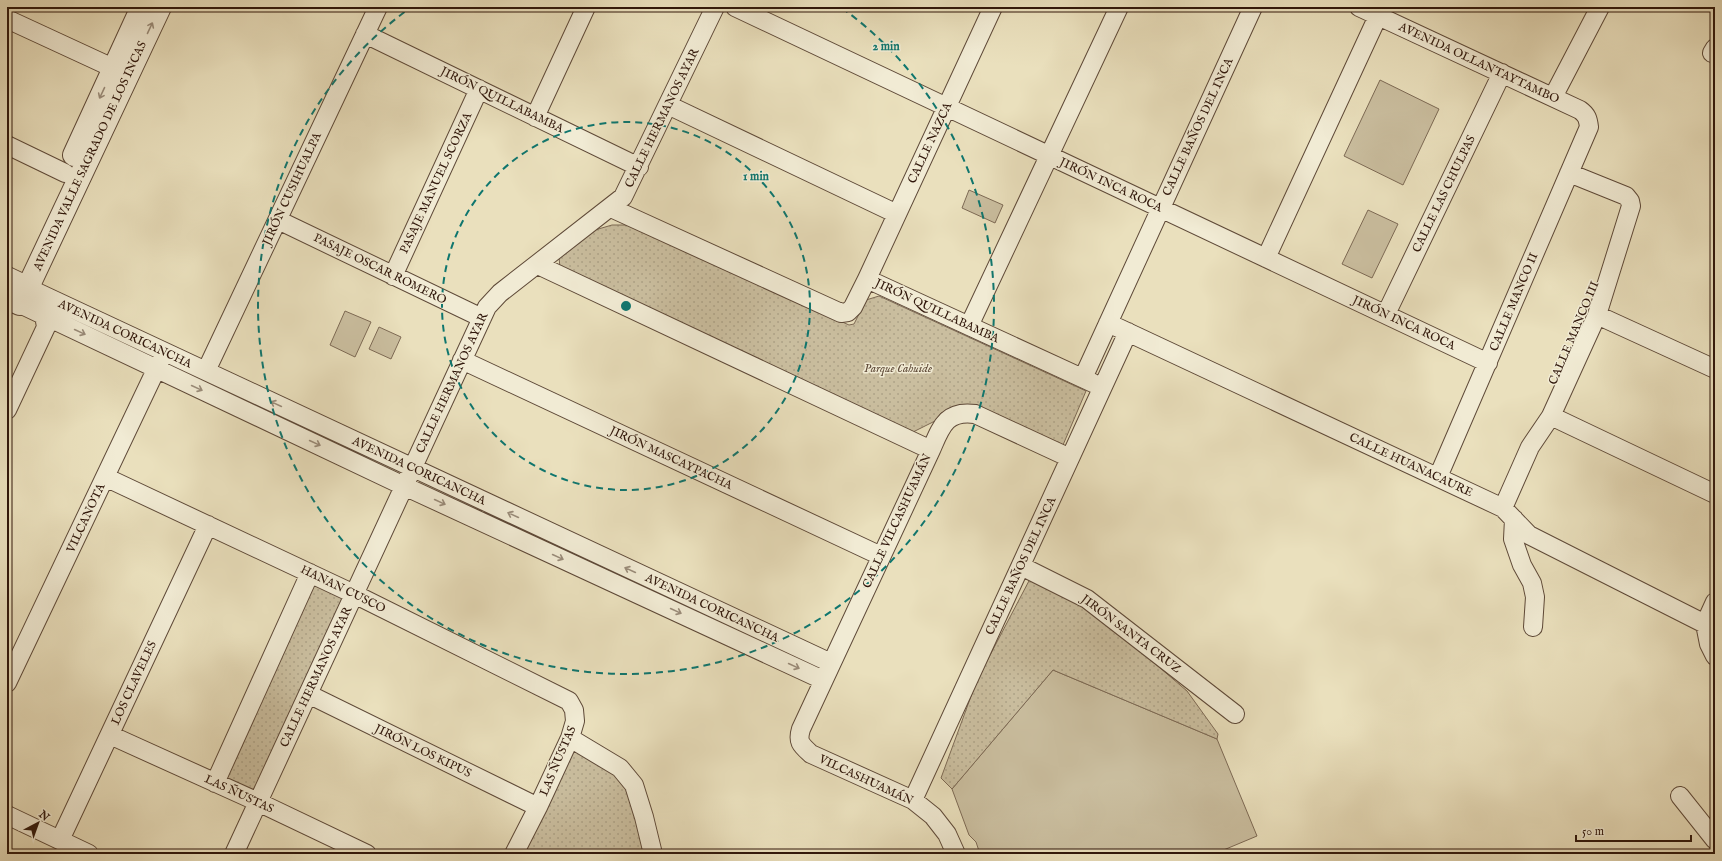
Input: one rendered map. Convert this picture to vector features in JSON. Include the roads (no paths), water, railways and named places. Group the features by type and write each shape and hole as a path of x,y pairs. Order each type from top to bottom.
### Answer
{"street":[{"name":"AVENIDA VALLE SAGRADO DE LOS INCAS","path":"14,291 121,71 142,7"},
{"name":"AVENIDA VALLE SAGRADO DE LOS INCAS","path":"14,291 66,173 121,71 160,7"},
{"name":"JIRÓN CUSIHUALPA","path":"206,371 378,7"},
{"name":"CALLE HERMANOS AYAR","path":"234,854 482,318 493,299 624,197 715,7"},
{"name":"JIRÓN INCA ROCA","path":"735,7 1488,363"},
{"name":"CALLE NAZCA","path":"867,279 992,7"},
{"path":"969,326 1119,7"},
{"name":"CALLE BAÑOS DEL INCA","path":"1083,378 1253,7"},
{"name":"AVENIDA OLLANTAYTAMBO","path":"1359,7 1553,97 1586,114 1589,127"},
{"path":"1553,97 1600,7"},
{"path":"536,117 583,8"},
{"path":"10,15 121,71"},
{"path":"1266,258 1378,16"},
{"name":"JIRÓN QUILLABAMBA","path":"365,34 639,167"},
{"name":"CALLE LAS CHULPAS","path":"1386,314 1502,73"},
{"name":"PASAJE MANUEL SCORZA","path":"393,276 479,89"},
{"path":"668,105 897,214"},
{"name":"CALLE MANCO II","path":"1438,477 1589,127"},
{"path":"7,145 66,173"},
{"path":"1569,173 1628,201"},
{"name":"CALLE MANCO III","path":"1530,447 1550,416 1597,314 1628,201"},
{"name":"CALLE MANCO III","path":"1508,514 1540,411 1586,310 1628,201"},
{"name":"JIRÓN QUILLABAMBA","path":"611,208 841,313 848,312 853,307 867,279 1103,388"},
{"name":"PASAJE OSCAR ROMERO","path":"278,220 482,318"},
{"path":"538,264 931,450"},
{"name":"AVENIDA CORICANCHA","path":"14,291 44,315 404,486 823,680"},
{"name":"AVENIDA CORICANCHA","path":"14,291 164,352 206,371 831,664"},
{"path":"1597,314 1715,369"},
{"path":"7,410 46,327 44,315"},
{"name":"CALLE HUANACAURE","path":"1108,323 1438,477 1508,514 1530,535 1705,624"},
{"name":"CALLE BAÑOS DEL INCA","path":"913,800 1128,332"},
{"name":"VILCANOTA","path":"7,683 164,352"},
{"name":"JIRÓN MASCAYPACHA","path":"462,360 881,556"},
{"name":"CALLE VILCASHUAMÁN","path":"802,746 799,738 801,729 942,426 948,419 955,414 975,414 1070,458"},
{"path":"1550,416 1715,494"},
{"name":"HANAN CUSCO","path":"105,477 354,594 569,701 574,710"},
{"path":"1508,514 1513,539 1522,565 1532,583 1535,597 1533,628"},
{"name":"LOS CLAVELES","path":"60,840 208,525"},
{"name":"JIRÓN SANTA CRUZ","path":"1021,566 1087,599 1235,714"},
{"path":"215,783 310,573"},
{"path":"1715,602 1705,624 1709,644 1715,656"},
{"name":"JIRÓN LOS KIPUS","path":"308,694 538,807"},
{"name":"LAS ÑUSTAS","path":"514,854 570,738 575,721 574,710"},
{"name":"LAS ÑUSTAS","path":"110,735 258,802 366,854"},
{"path":"570,738 620,768 634,785 653,854"},
{"name":"VILCASHUAMÁN","path":"802,746 811,754 913,800 933,816 947,834 956,854"},
{"path":"1680,796 1715,840"},
{"path":"7,815 89,854"}],"park label":[{"name":"Parque Cahuide","path":"898,368"}]}
